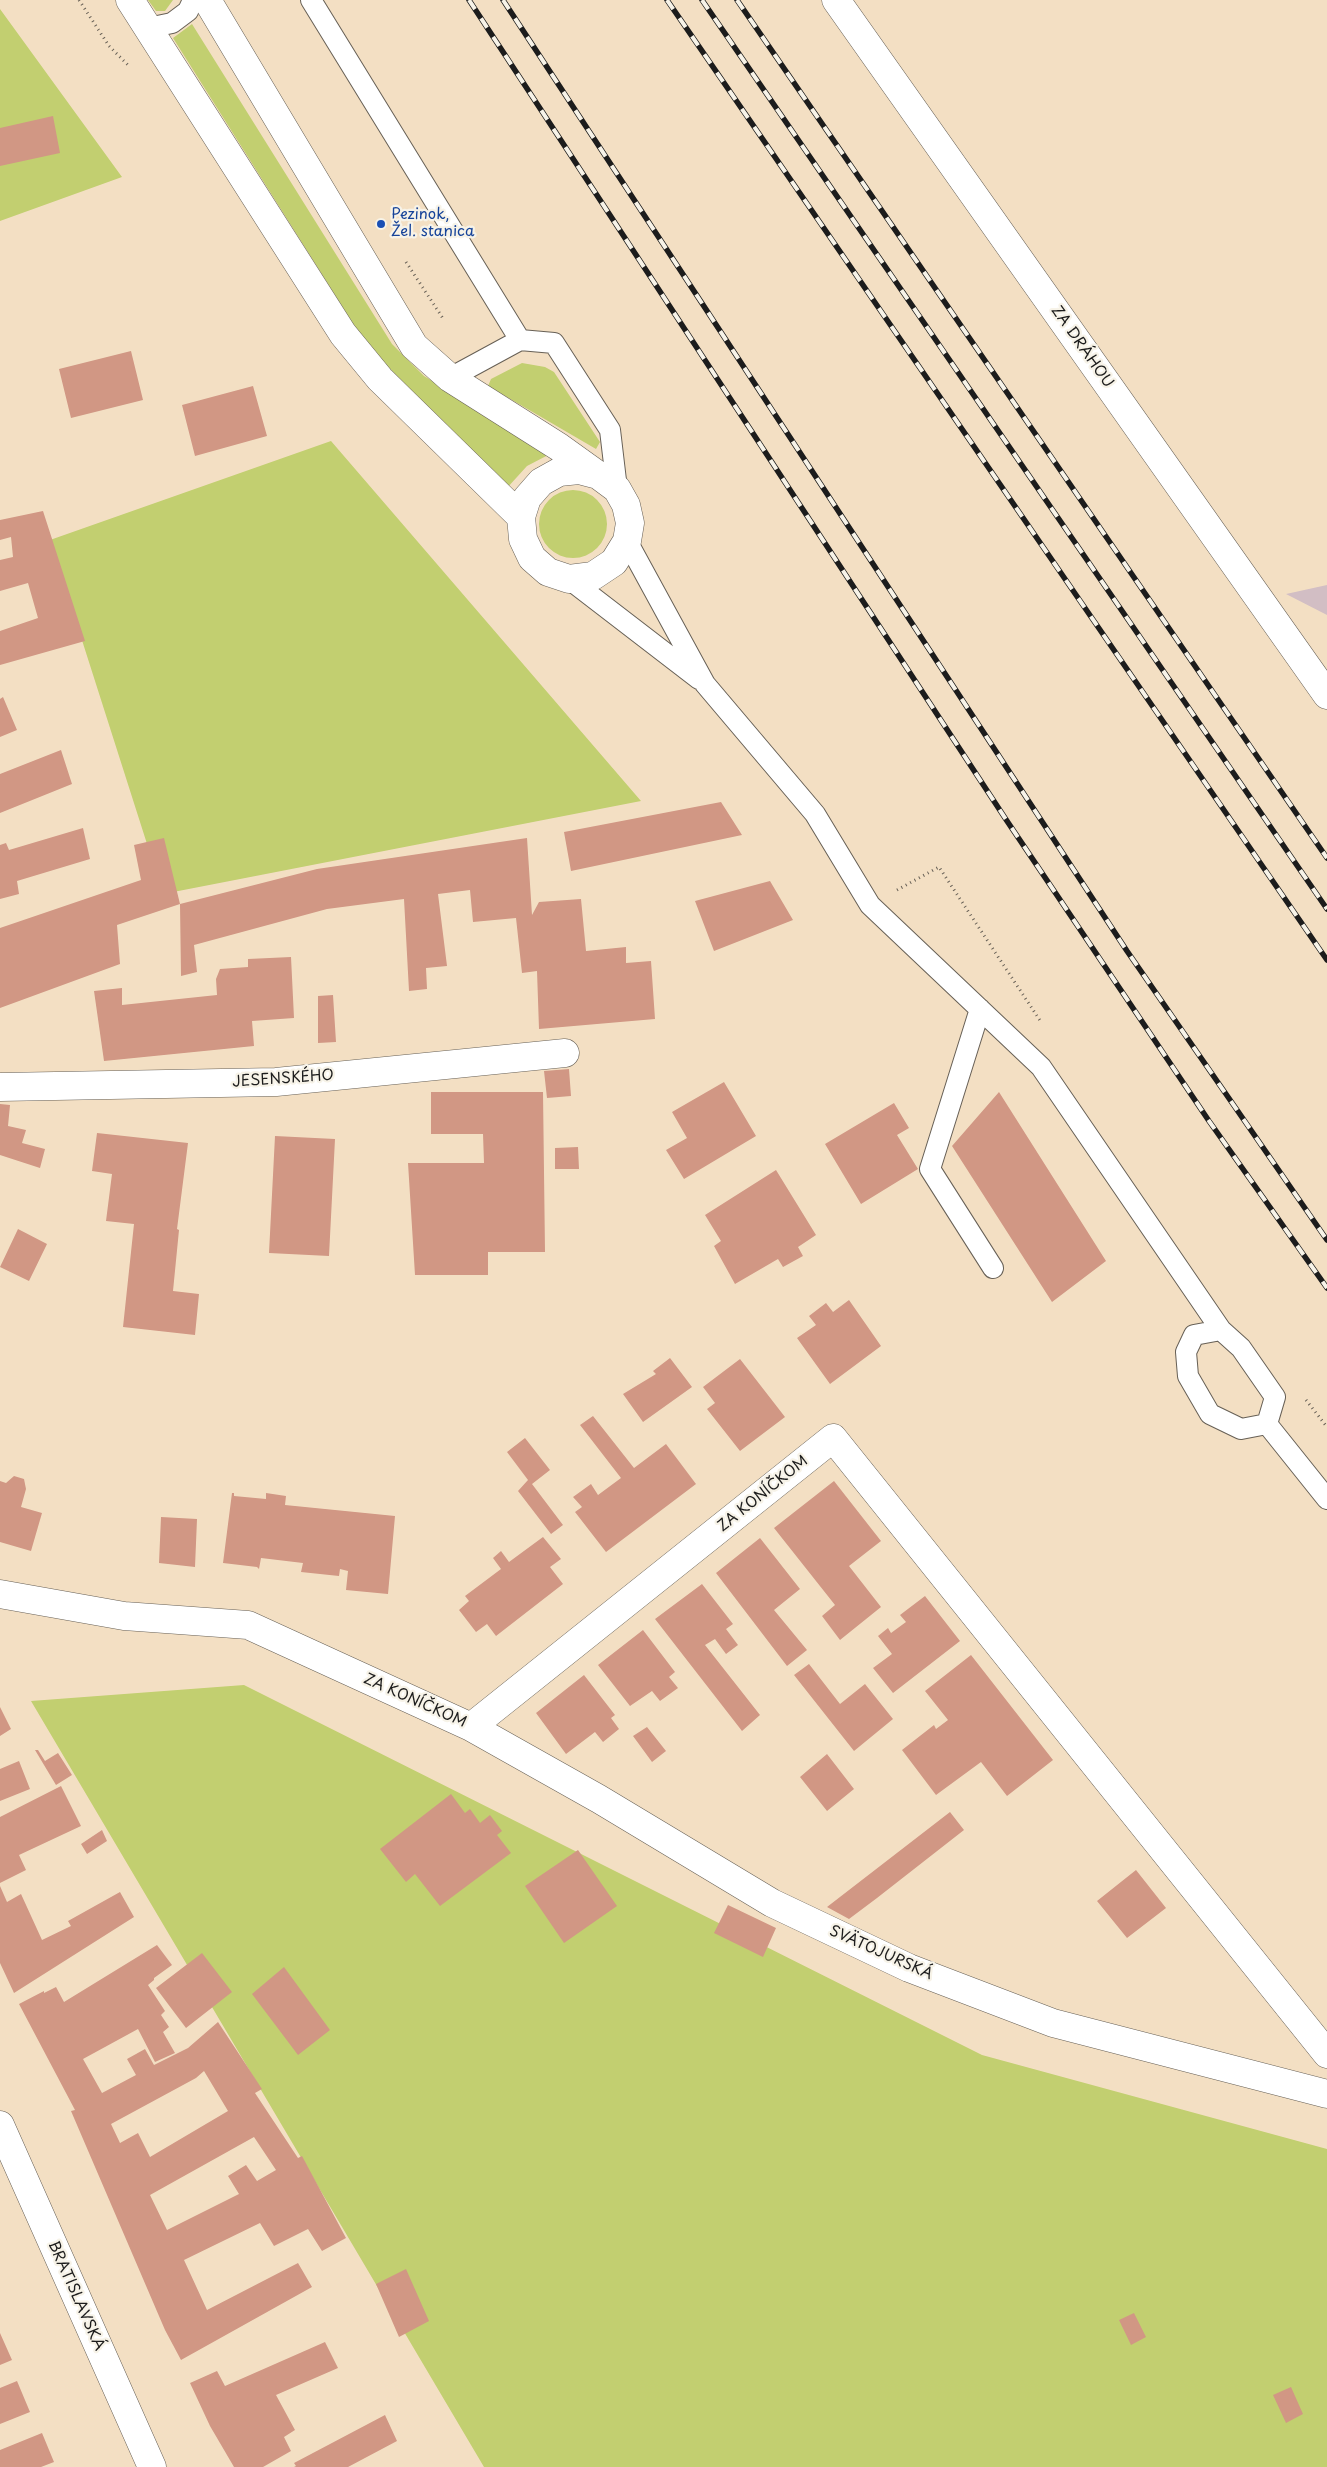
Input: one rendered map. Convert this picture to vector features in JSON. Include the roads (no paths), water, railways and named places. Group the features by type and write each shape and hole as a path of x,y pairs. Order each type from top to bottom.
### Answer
{"street":[{"path":"130,0 343,334 380,379 521,517"},
{"path":"207,0 414,346 450,378 559,447 608,482 626,505 630,523 627,541 614,562 593,576 569,579 548,572 532,558 523,539 521,517 527,498 541,482 559,472 578,470 608,482"},
{"name":"ZA DRÁHOU","path":"836,0 1327,695"},
{"name":"JESENSKÉHO","path":"0,1087 276,1082 565,1053"},
{"name":"ZA KONÍČKOM","path":"0,1594 124,1616 248,1624 471,1727 833,1438 1327,2054"},
{"name":"SVÄTOJURSKÁ","path":"471,1727 599,1799 772,1903 909,1968 1053,2022 1327,2094"},
{"name":"BRATISLAVSKÁ","path":"0,2125 152,2467"}],"lane":[{"path":"148,28 172,22 188,11 193,0"},
{"path":"311,0 520,340"},
{"path":"450,378 520,340 554,343 610,430 608,482"},
{"path":"627,541 704,684"},
{"path":"569,579 704,684 815,814 870,905 1041,1067 1221,1330 1241,1348 1275,1397 1267,1424"},
{"path":"980,1009 930,1169 993,1268"},
{"path":"1221,1330 1194,1335 1186,1352 1188,1376 1210,1414 1241,1429 1267,1424"},
{"path":"1267,1424 1327,1499"}],"railway":[{"path":"469,0 1007,821 1209,1121 1327,1288"},
{"path":"503,0 1127,951 1327,1240"},
{"path":"667,0 1327,960"},
{"path":"702,0 1327,909"},
{"path":"737,0 1327,858"}],"place":[{"name":"Pezinok, Žel. stanica","path":"381,224"}]}
